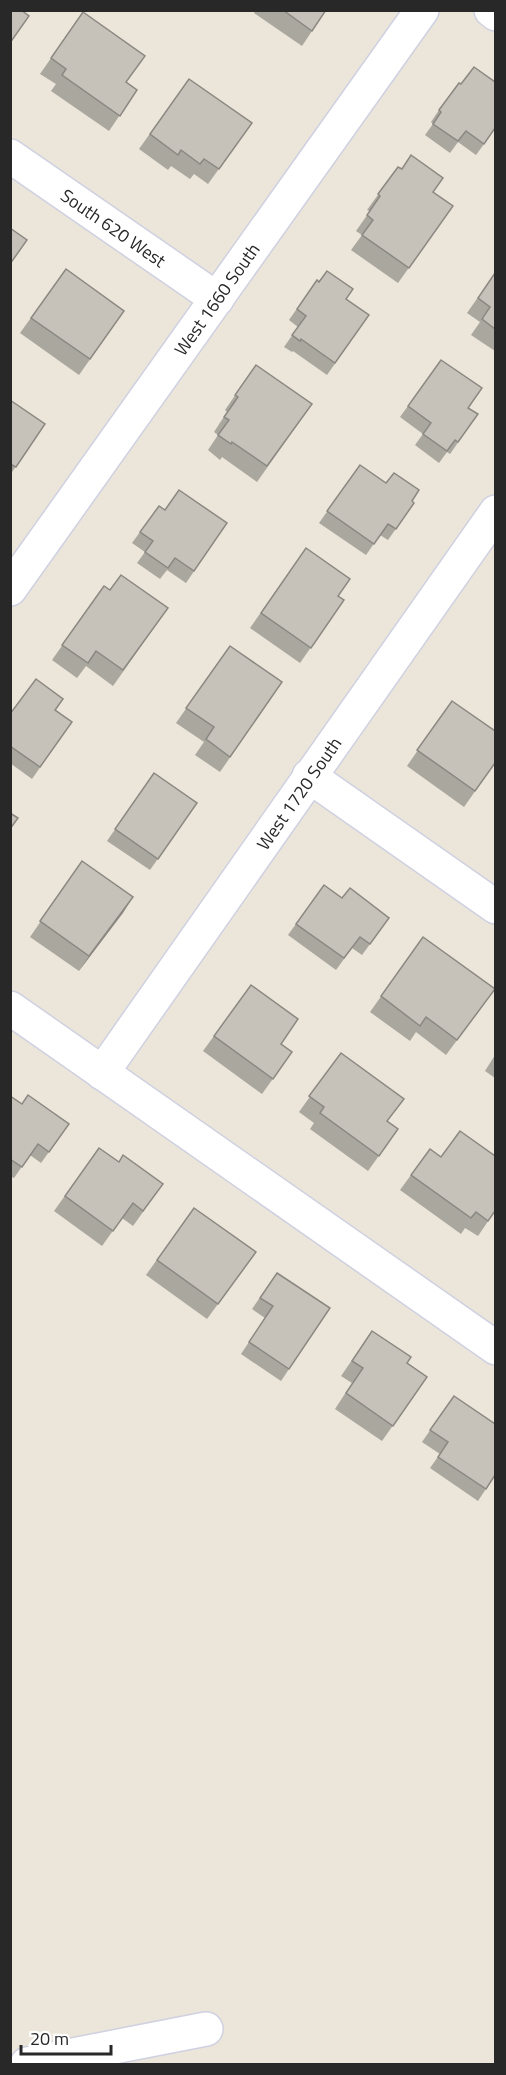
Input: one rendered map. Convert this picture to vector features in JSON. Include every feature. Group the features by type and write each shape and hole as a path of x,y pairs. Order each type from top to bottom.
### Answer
{"street":[{"name":"West 1660 South","path":"11,587 422,10"},
{"path":"491,10 495,14"},
{"name":"South 620 West","path":"10,156 217,299"},
{"name":"West 1720 South","path":"102,1073 495,512"},
{"path":"309,776 495,907"},
{"path":"10,1008 495,1348"},
{"path":"27,2064 206,2029"}],"building":[{"path":"10,10 21,10 29,16 10,43"},
{"path":"283,10 326,10 312,31"},
{"path":"83,12 145,56 126,82 137,90 120,116 62,75 66,69 51,58"},
{"path":"474,67 495,82 495,128 484,144 466,131 458,141 433,124 441,112 439,110"},
{"path":"189,79 252,123 219,169 204,159 200,164 181,150 178,155 150,134"},
{"path":"411,155 443,178 433,192 453,206 409,268 362,235 373,220 367,215 380,196 378,194 398,167 402,169"},
{"path":"10,228 27,240 10,264"},
{"path":"66,269 124,311 90,359 31,318"},
{"path":"327,271 353,289 346,299 369,315 335,363 292,335 306,316 297,309 317,280 319,282"},
{"path":"495,273 495,329 482,319 490,307 478,298"},
{"path":"441,360 482,388 468,408 478,414 458,442 455,440 447,451 423,434 431,423 408,406"},
{"path":"256,365 312,404 267,466 218,435 229,420 224,417 238,397 235,395"},
{"path":"10,400 45,424 16,467 10,464"},
{"path":"360,465 386,483 394,473 419,490 412,501 414,503 396,529 388,524 374,544 327,511"},
{"path":"179,490 227,523 194,571 175,558 168,568 145,552 153,541 140,532 159,506 165,510"},
{"path":"306,548 350,579 338,596 344,600 311,648 261,613"},
{"path":"121,575 168,608 123,670 96,651 88,663 62,645 104,586 110,590"},
{"path":"230,646 282,682 230,757 206,739 214,727 186,708"},
{"path":"36,679 63,699 55,710 72,722 40,767 10,746 10,714"},
{"path":"452,701 495,731 495,763 475,791 417,750"},
{"path":"154,773 197,803 158,859 115,829"},
{"path":"10,813 18,818 10,829"},
{"path":"82,861 133,897 89,956 40,921"},
{"path":"324,885 342,898 350,888 389,918 370,944 360,937 344,958 296,924"},
{"path":"423,937 495,989 457,1040 426,1017 420,1026 381,996"},
{"path":"251,985 298,1019 281,1044 292,1052 273,1079 214,1036"},
{"path":"341,1053 404,1099 387,1121 398,1129 379,1156 320,1113 324,1107 309,1096"},
{"path":"28,1095 69,1124 49,1152 38,1144 22,1167 10,1159 10,1096 22,1104"},
{"path":"460,1131 495,1156 495,1211 488,1221 476,1212 471,1218 411,1175 430,1149 441,1157"},
{"path":"99,1148 119,1162 123,1155 163,1184 143,1211 133,1203 113,1231 65,1196"},
{"path":"194,1208 256,1252 218,1304 157,1260"},
{"path":"277,1273 330,1308 289,1369 249,1342 273,1306 260,1298"},
{"path":"372,1331 411,1357 407,1363 427,1377 393,1426 346,1393 363,1368 352,1361"},
{"path":"454,1396 495,1424 495,1475 486,1489 438,1457 448,1442 430,1430"}]}
